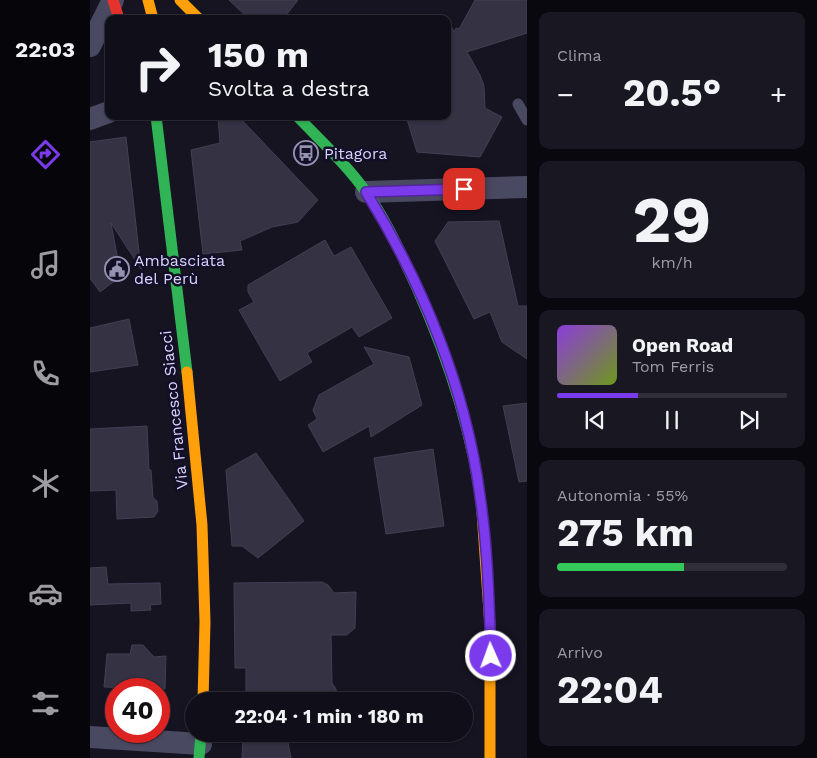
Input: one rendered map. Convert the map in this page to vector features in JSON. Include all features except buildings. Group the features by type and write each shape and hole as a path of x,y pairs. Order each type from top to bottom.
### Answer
{"street":[{"path":"112,0 118,15"},
{"path":"90,46 112,0"},
{"path":"148,0 152,15"},
{"path":"180,0 195,15"},
{"path":"90,119 105,113"},
{"name":"Via Francesco Siacci","path":"156,120 202,515 205,591 203,692"},
{"path":"301,120 347,168 366,192 397,246 432,322 454,381 475,465 482,514 490,619 492,686 490,758"},
{"path":"366,192 527,187"},
{"path":"90,737 200,745"}],"lane":[{"path":"518,104 527,120"}],"traffic: fast":[{"path":"156,120 187,372"},
{"path":"301,120 342,162 366,192 387,226 405,262 439,341 458,397 473,454 482,512"},
{"path":"199,758 200,742"}],"traffic: slow":[{"path":"148,0 152,15"},
{"path":"180,0 195,15"},
{"path":"187,372 202,525 205,622 203,692"},
{"path":"482,512 490,626 490,758"}],"traffic: jam":[{"path":"113,0 118,15"}],"place":[{"name":"Pitagora","path":"306,153"},
{"name":"Ambasciata del Perù","path":"117,269"}],"route":[{"path":"464,189 366,192 409,270 450,367 460,403 475,465 480,496 487,568 491,656"}]}
